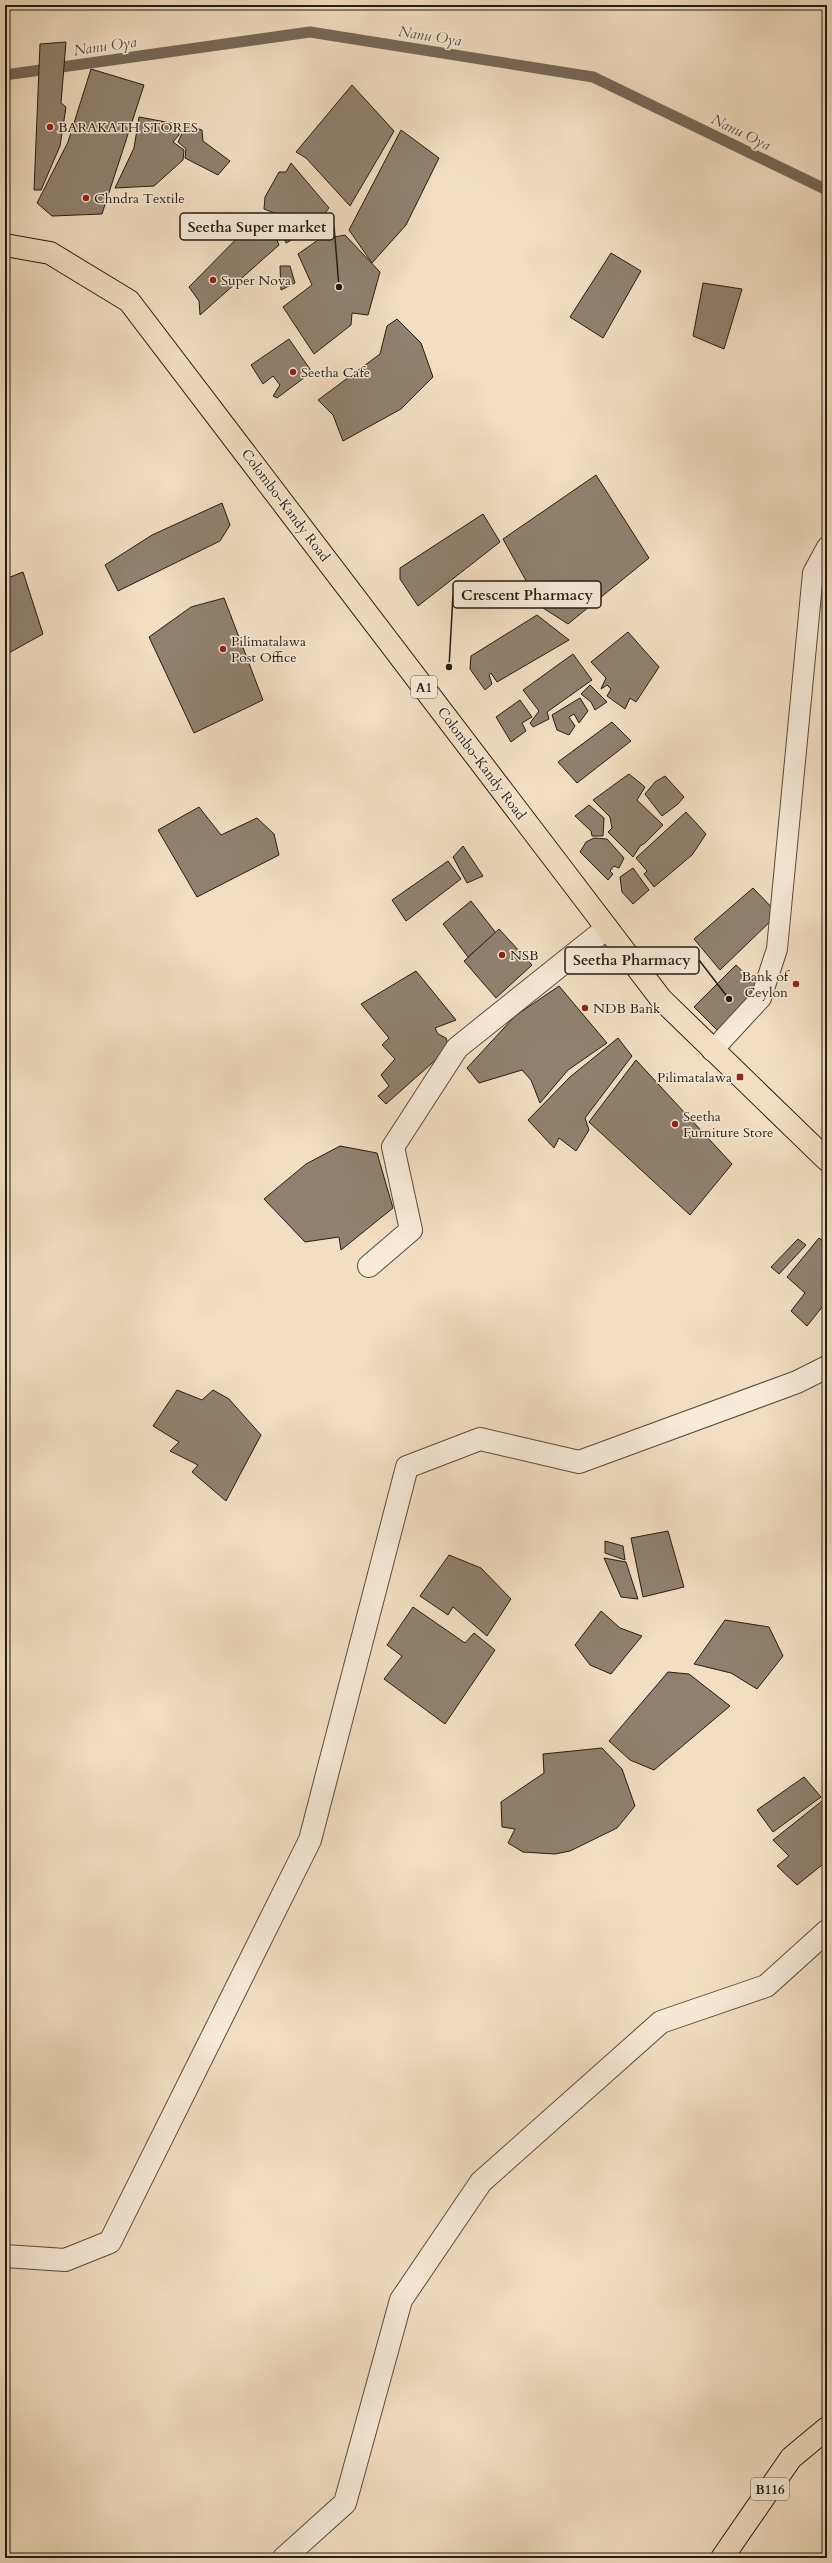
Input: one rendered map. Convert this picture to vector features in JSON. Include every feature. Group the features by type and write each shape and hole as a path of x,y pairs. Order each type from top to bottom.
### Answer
{"main road":[{"name":"Colombo-Kandy Road","path":"5,244 50,253 129,301 661,999 712,1051 827,1160"},
{"name":"B116","path":"722,2558 791,2458 827,2428"}],"street":[{"path":"369,1266 411,1230 393,1147 457,1048 607,928"},
{"path":"5,2256 64,2260 110,2242 310,1840 406,1467 480,1440 579,1462 796,1382 827,1367"},
{"path":"284,2558 345,2503 401,2300 481,2182 661,2022 766,1986 827,1931"}],"lane":[{"path":"712,1051 761,998 777,949 813,573 827,547"}],"building":[{"path":"549,5 574,5 574,8"},
{"name":"BARAKATH STORES","path":"66,42 61,103 66,107 60,146 41,190 34,190 40,44"},
{"path":"91,69 144,85 102,214 52,216 37,203 68,142"},
{"path":"352,85 394,131 350,206 306,158 296,152"},
{"path":"139,117 177,124 179,135 173,142 184,150 183,160 154,186 115,188 134,148"},
{"path":"186,125 202,130 203,141 230,161 218,175 185,158 186,149 178,142"},
{"path":"401,130 439,158 406,225 372,263 349,230"},
{"path":"291,163 329,208 313,229 286,243 277,222 277,214 264,209 265,197 279,172 286,172"},
{"path":"256,219 269,221 279,245 200,315 199,301 189,287"},
{"path":"345,235 380,272 368,315 352,313 351,325 314,354 283,307 312,285 298,254 318,240"},
{"path":"611,253 641,271 603,338 570,317"},
{"path":"280,266 290,266 295,283 281,290"},
{"path":"703,283 742,289 724,349 693,336"},
{"path":"397,319 421,343 433,377 401,409 343,441 333,415 318,400 380,354 387,326"},
{"path":"289,339 312,372 277,398 273,396 280,385 273,376 263,384 251,365"},
{"path":"596,475 649,558 568,624 540,606 503,539"},
{"path":"222,503 230,525 220,541 118,591 105,565 152,535"},
{"path":"483,514 500,542 418,606 400,579 400,568"},
{"path":"23,572 43,634 5,655 5,579"},
{"path":"224,598 263,700 194,733 149,637 191,607"},
{"path":"537,615 569,640 497,682 491,673 489,675 492,684 485,690 470,669 471,656"},
{"path":"628,632 659,667 636,702 630,698 625,709 607,696 611,689 607,685 601,689 606,678 591,662"},
{"path":"573,654 592,680 547,712 549,719 533,727 530,723 539,711 523,690"},
{"path":"590,685 607,702 595,710 591,702 581,694"},
{"path":"580,698 588,711 579,723 574,714 569,717 575,726 569,735 557,730 552,715"},
{"path":"520,700 532,717 522,723 526,731 511,742 496,717"},
{"path":"612,722 631,741 577,783 558,762"},
{"path":"629,774 645,787 637,800 663,825 640,846 633,857 608,832 612,828 610,817 593,800"},
{"path":"665,776 684,797 678,804 662,816 645,794 655,782"},
{"path":"589,805 604,818 603,836 592,836 591,831 575,816"},
{"path":"199,807 221,835 257,818 274,834 279,855 197,897 158,830"},
{"path":"686,812 706,834 692,855 654,887 644,874 647,871 636,858"},
{"path":"594,838 607,839 624,858 619,868 614,866 610,871 613,874 608,880 580,852 586,842"},
{"path":"463,846 483,876 467,883 453,857"},
{"path":"448,861 461,879 406,921 392,900"},
{"path":"633,868 649,890 633,904 622,892 620,877"},
{"path":"753,888 778,914 720,970 694,939"},
{"path":"471,901 496,933 468,957 443,924"},
{"path":"499,929 532,965 496,998 464,961"},
{"path":"736,965 763,991 722,1035 694,1007"},
{"path":"416,971 456,1020 435,1028 438,1034 446,1038 449,1048 386,1104 378,1096 389,1086 381,1075 395,1059 382,1045 389,1038 361,1004"},
{"path":"559,986 607,1043 568,1070 540,1103 531,1080 522,1070 479,1083 467,1068 515,1016"},
{"path":"618,1038 632,1056 585,1118 589,1130 576,1151 559,1138 554,1148 528,1120 570,1077"},
{"path":"636,1060 732,1164 690,1215 589,1122"},
{"path":"340,1146 377,1153 393,1208 341,1250 339,1237 305,1242 264,1199 306,1164"},
{"path":"819,1238 827,1244 827,1301 807,1326 791,1311 805,1293 787,1277"},
{"path":"798,1239 806,1245 779,1274 771,1267"},
{"path":"177,1390 202,1400 213,1390 229,1399 261,1435 226,1501 192,1472 198,1465 170,1451 179,1442 153,1426"},
{"path":"668,1531 684,1587 643,1597 631,1538"},
{"path":"605,1541 623,1546 625,1560 605,1553"},
{"path":"449,1555 481,1568 511,1599 487,1636 453,1607 448,1615 420,1596"},
{"path":"604,1558 626,1562 638,1599 621,1597"},
{"path":"413,1607 465,1643 474,1633 495,1650 445,1724 384,1679 402,1656 387,1645"},
{"path":"601,1611 620,1628 642,1636 611,1674 590,1665 575,1645"},
{"path":"725,1620 769,1627 783,1656 757,1689 731,1673 694,1664"},
{"path":"668,1672 689,1674 730,1706 654,1770 630,1760 609,1741"},
{"path":"602,1748 622,1769 635,1806 617,1828 570,1851 555,1854 523,1852 508,1843 515,1829 502,1827 501,1802 544,1773 543,1754"},
{"path":"804,1777 821,1797 773,1832 757,1810"},
{"path":"822,1801 827,1803 827,1861 797,1885 777,1866 789,1856 773,1840"}],"waterway":[{"name":"Nanu Oya","path":"5,75 310,32 593,77 827,190"}],"place":[{"name":"BARAKATH STORES","path":"50,127"},
{"name":"Chndra Textile","path":"86,198"},
{"name":"Super Nova","path":"213,280"},
{"name":"Seetha Super market","path":"339,287"},
{"name":"Seetha Cafe","path":"293,372"},
{"name":"Pilimatalawa Post Office","path":"223,649"},
{"name":"Crescent Pharmacy","path":"449,667"},
{"name":"NSB","path":"502,955"},
{"name":"Bank of Ceylon","path":"796,984"},
{"name":"Seetha Pharmacy","path":"729,999"},
{"name":"NDB Bank","path":"585,1008"},
{"name":"Pilimatalawa","path":"740,1077"},
{"name":"Seetha Furniture Store","path":"675,1124"}]}
